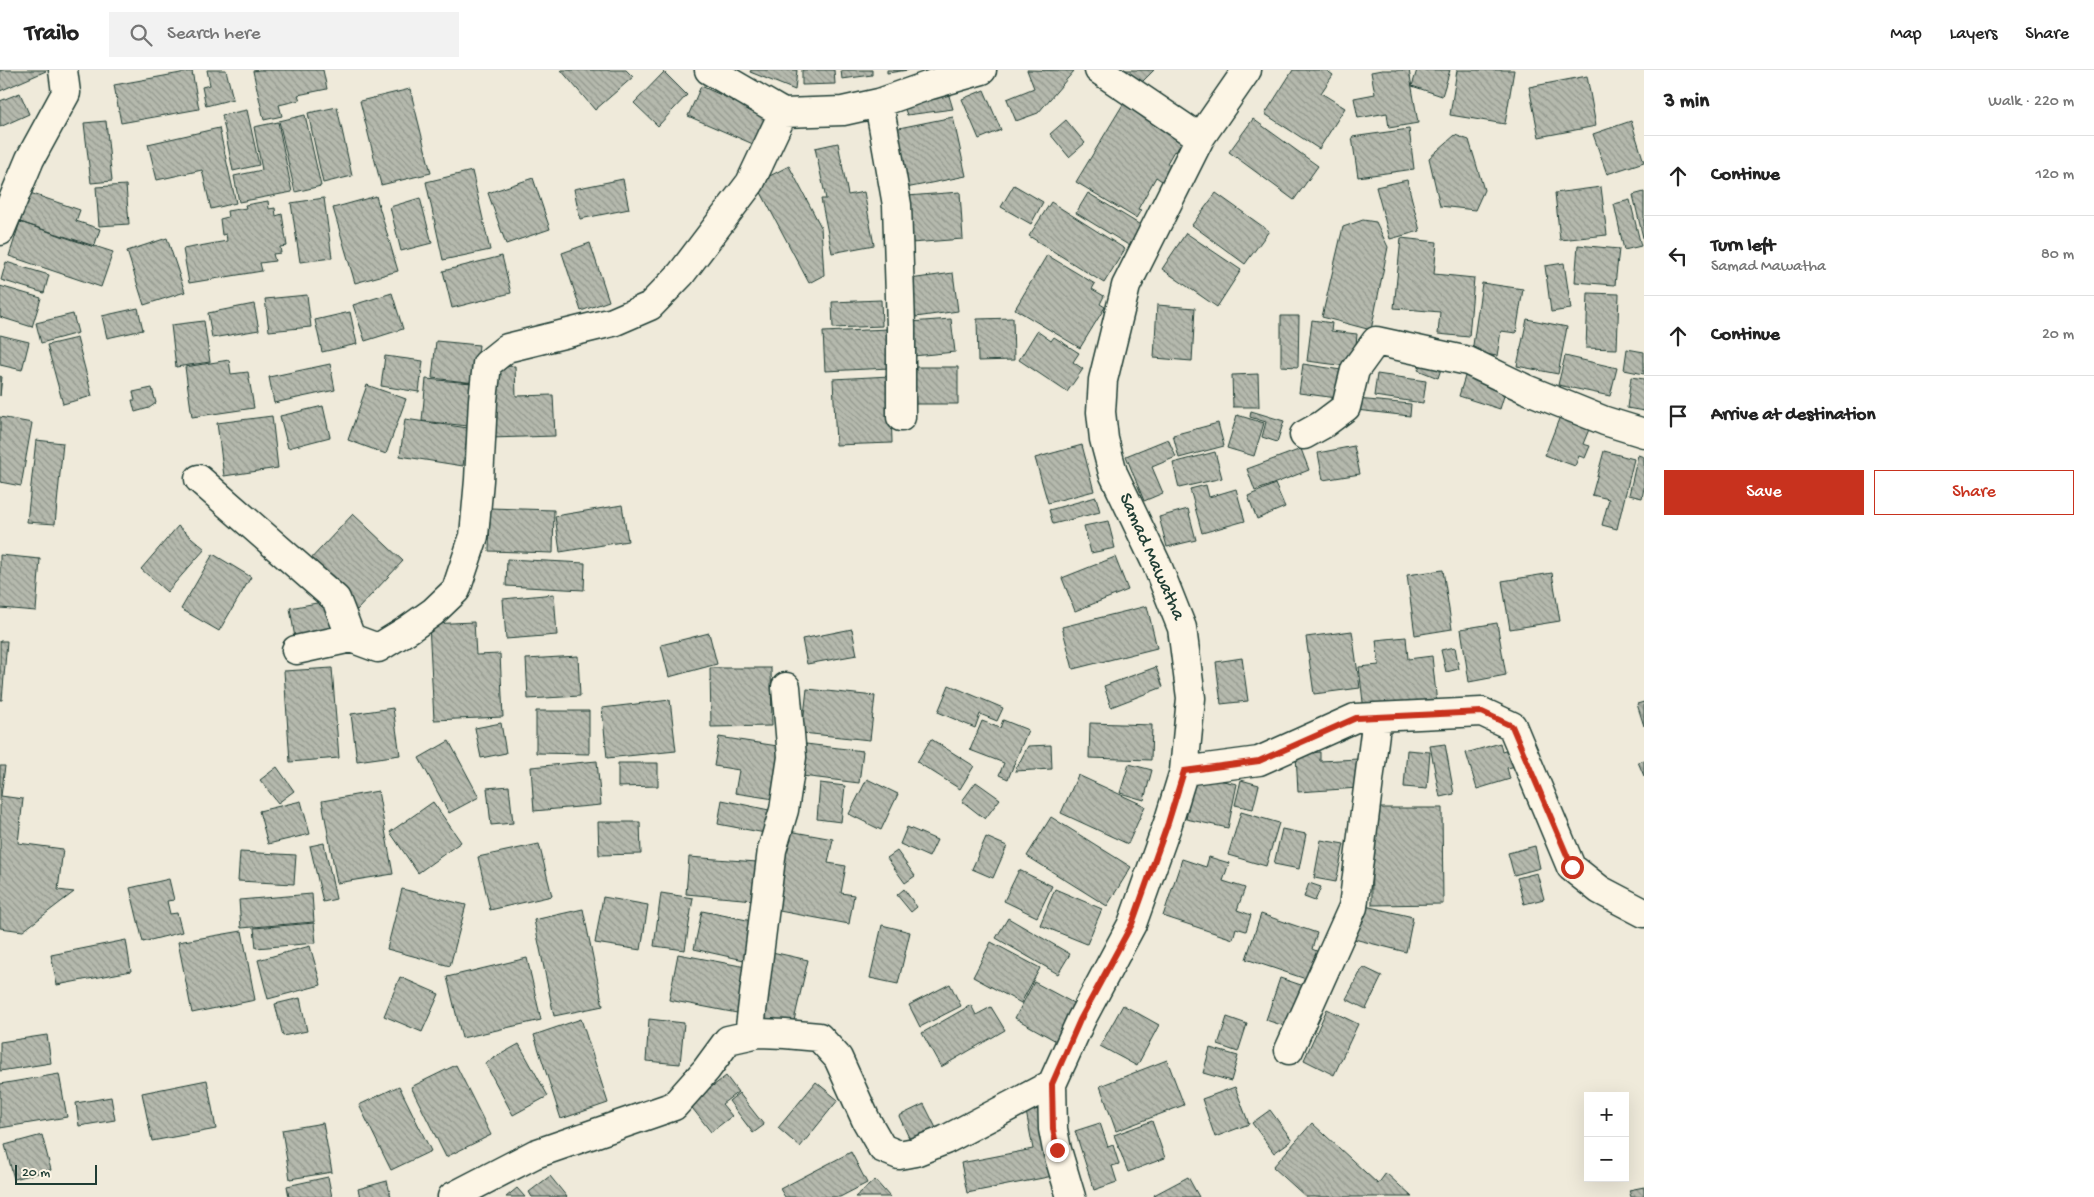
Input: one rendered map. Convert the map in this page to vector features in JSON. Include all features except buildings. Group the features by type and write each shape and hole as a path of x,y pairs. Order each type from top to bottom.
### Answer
{"street":[{"path":"0,231 30,159 66,93 63,70"},
{"path":"709,70 783,113 843,111 879,104 930,85 982,70"},
{"path":"1099,70 1200,138"},
{"name":"Samad Mawatha","path":"1052,1084 1080,1020 1132,924 1168,823 1184,771 1191,698 1182,628 1157,565 1113,473 1104,439 1101,412 1103,380 1109,349 1126,286 1200,138 1247,70"},
{"path":"879,104 898,205 901,417"},
{"path":"296,650 351,638 378,648 433,612 456,590 474,536 487,364 507,348 613,322 650,306 681,274 750,183 783,113"},
{"path":"1304,435 1322,425 1346,407 1355,370 1376,341 1468,361 1526,389 1605,421 1644,433"},
{"path":"199,478 336,599 351,638"},
{"path":"749,1035 772,850 784,810 792,758 786,687"},
{"path":"1184,771 1259,761 1356,718 1482,712 1512,726 1572,867 1600,890 1644,913"},
{"path":"1289,1050 1353,907 1377,717"},
{"path":"452,1197 535,1154 674,1106 706,1070 728,1040 749,1035 785,1034 819,1037 838,1058 866,1120 882,1148 899,1156 945,1140 1052,1084 1053,1129 1060,1163 1071,1197"}],"route":[{"path":"1057,1150 1053,1129 1052,1084 1080,1020 1132,924 1168,823 1184,771 1259,761 1356,718 1482,712 1512,726 1572,867"}]}
